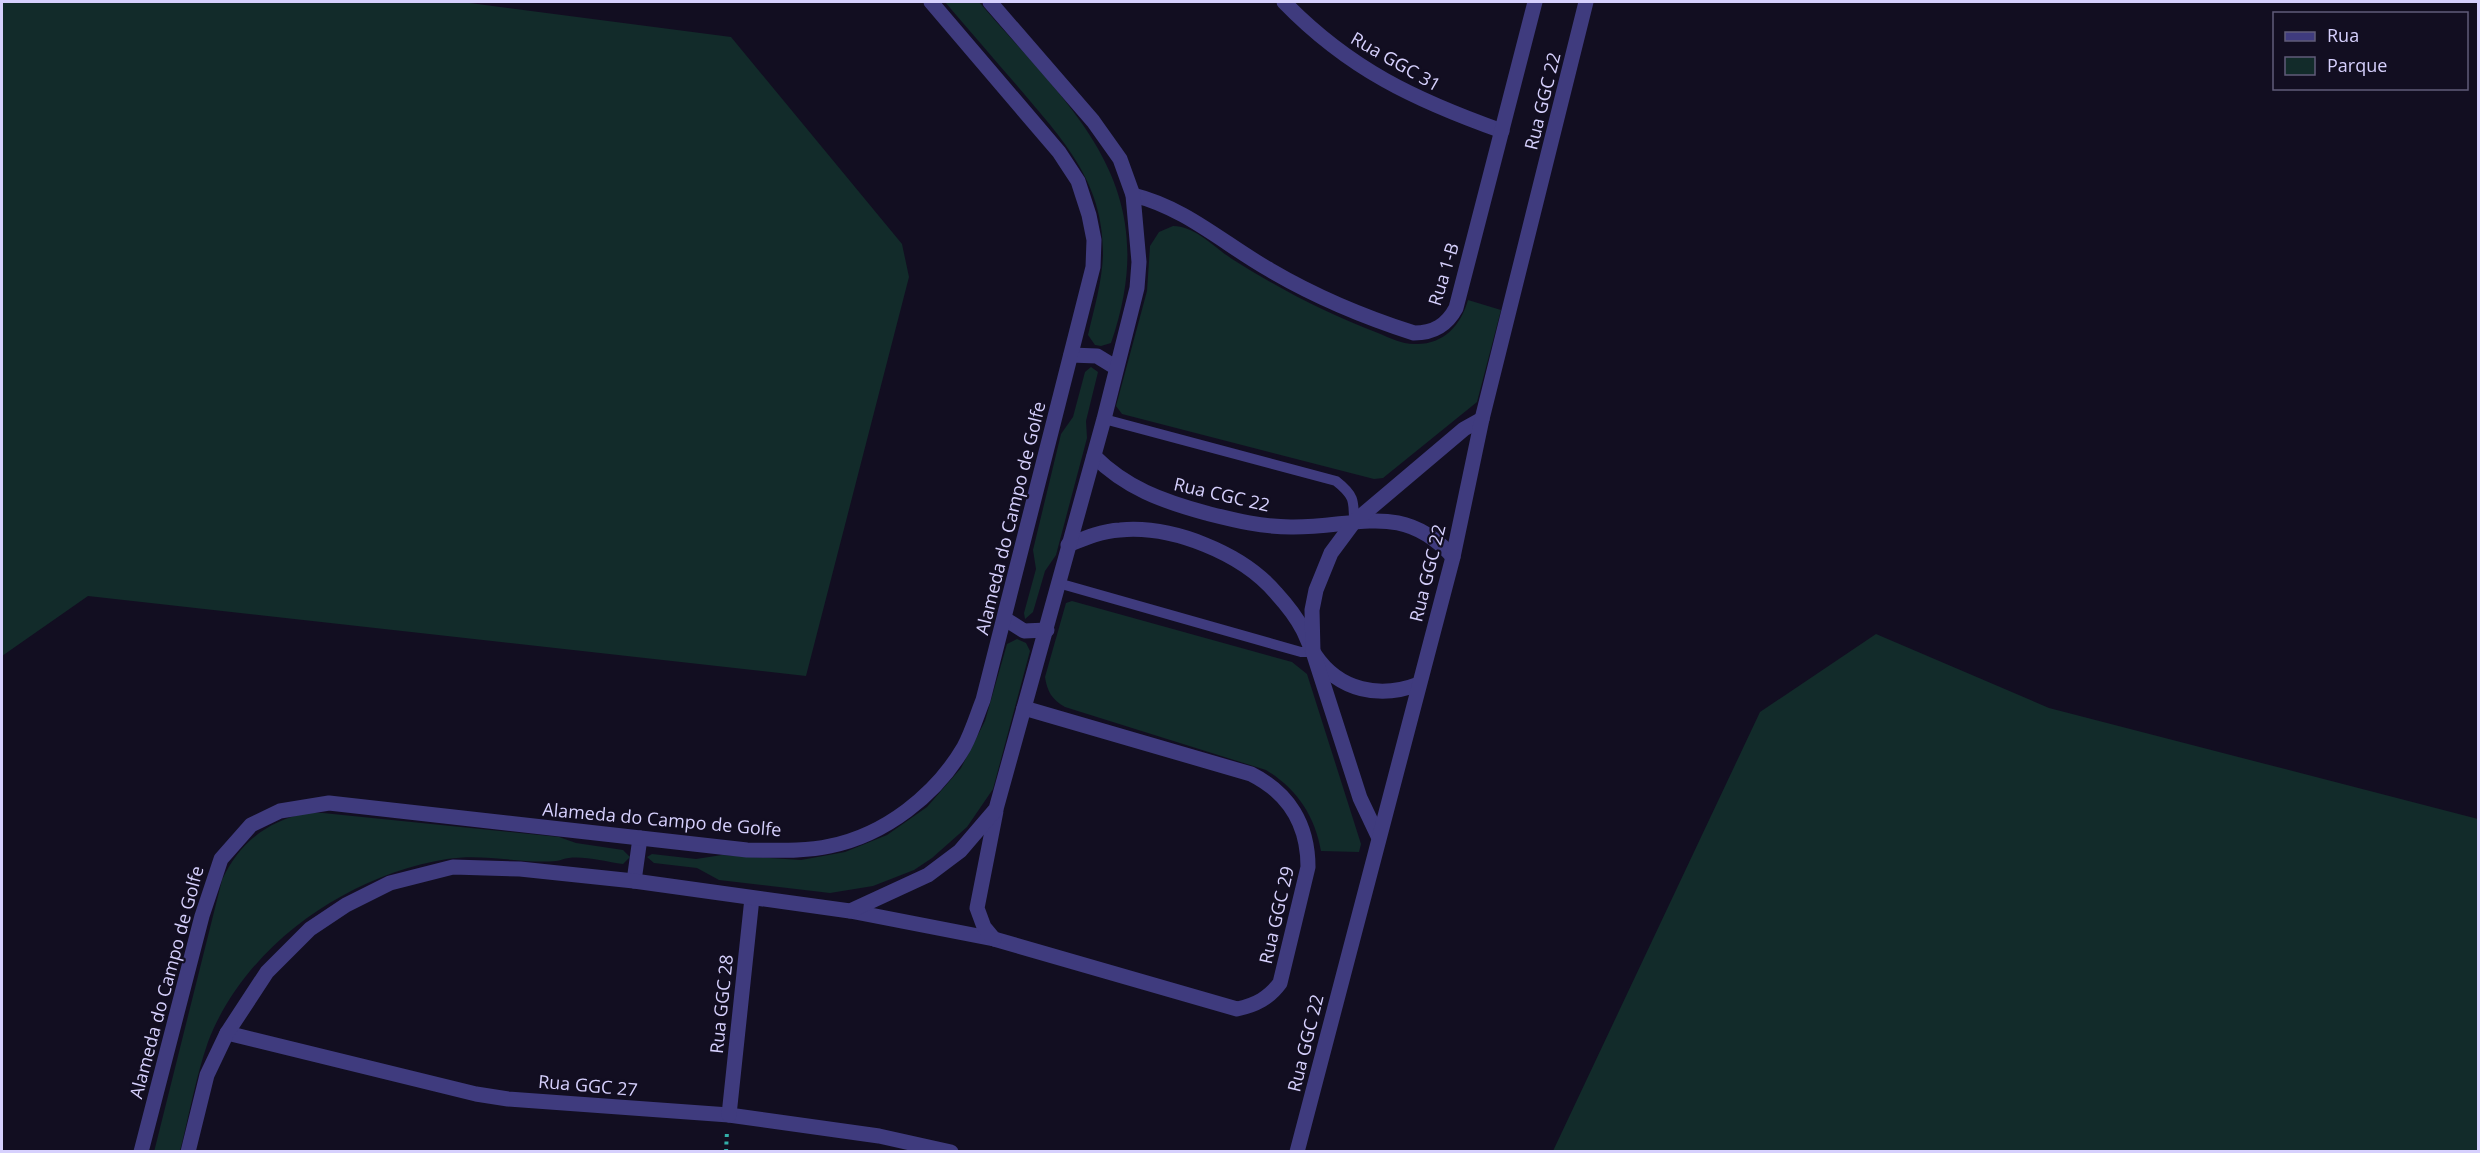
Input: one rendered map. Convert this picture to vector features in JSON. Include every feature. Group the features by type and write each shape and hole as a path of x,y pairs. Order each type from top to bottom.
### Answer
{"street":[{"name":"Alameda do Campo de Golfe","path":"141,1152 202,916 221,859 251,825 280,811 329,803 747,850 828,847 852,841 881,828 912,807 943,776 964,746 983,700 1005,619 1093,267 1092,231 1078,181 1059,152 931,2"},
{"path":"990,2 1093,121 1120,159 1133,195 1139,262 1137,288 1115,367 1104,419 996,809 977,908 984,927 994,939"},
{"name":"Rua GGC 31","path":"1284,2 1318,34 1375,75 1444,111 1502,131"},
{"name":"Rua 1-B","path":"1133,195 1174,209 1234,249 1306,290 1377,321 1414,333 1432,331 1447,322 1456,308 1535,2"},
{"name":"Rua GGC 22","path":"1298,1152 1378,836 1453,557 1482,419 1586,2"},
{"path":"1071,355 1096,356 1115,367"},
{"path":"1419,684 1388,692 1368,691 1331,674 1313,652 1312,610 1316,590 1331,553 1354,522 1464,429 1482,419"},
{"name":"Rua CGC 22","path":"1094,456 1118,477 1152,497 1243,523 1311,527 1354,522"},
{"path":"1354,522 1381,520 1408,525 1433,537 1453,557"},
{"path":"1068,546 1101,533 1136,529 1170,535 1222,552 1241,562 1275,591 1299,623 1313,652 1360,798 1378,836"},
{"path":"1005,619 1024,631 1047,630"},
{"name":"Rua GGC 29","path":"850,911 994,939 1238,1009 1250,1007 1268,997 1280,983 1308,867 1306,839 1287,800 1264,781 1251,774 1024,708"},
{"path":"188,1152 207,1075 227,1033 267,972 310,929 346,905 390,883 453,867 520,869 634,881 850,911 928,875 960,851 996,809"},
{"path":"634,881 640,838"},
{"name":"Rua GGC 28","path":"729,1114 752,898"},
{"name":"Rua GGC 27","path":"227,1033 476,1094 508,1099 729,1114 869,1134 951,1152"}],"lane":[{"path":"1104,419 1336,481 1349,491 1354,503 1354,522"},
{"path":"1058,583 1293,650 1313,652"}],"green space":[{"path":"2,2 462,2 731,37 902,244 909,277 806,676 88,596 2,656"},
{"path":"945,2 979,2 1077,116 1101,154 1118,194 1127,238 1125,287 1111,343 1095,345 1088,335 1103,255 1096,205 1088,184 1078,164 1051,126"},
{"path":"1173,226 1197,233 1232,259 1303,300 1340,318 1402,342 1427,343 1443,337 1456,325 1468,300 1501,310 1477,402 1383,478 1374,479 1122,414 1116,406 1147,291 1150,246 1159,232"},
{"path":"1091,367 1098,372 1086,421 1087,438 1056,555 1045,571 1033,612 1025,619 1024,613 1036,569 1033,550 1061,434 1073,417 1085,372"},
{"path":"1072,601 1292,662 1307,674 1361,844 1359,852 1321,851 1314,826 1303,804 1287,786 1266,770 1065,707 1053,698 1045,677 1066,603"},
{"path":"1876,634 2049,708 2478,819 2478,1151 1553,1151 1760,712"},
{"path":"1017,639 1026,643 1030,651 993,789 967,827 932,858 914,870 873,886 830,893 719,880 697,868 654,863 647,857 652,854 696,859 722,855 801,860 845,852 887,835 927,807 961,768 985,721 1007,644"},
{"path":"307,813 559,837 576,843 623,850 630,857 623,864 589,858 567,858 543,862 461,857 410,867 338,898 304,920 274,946 247,975 225,1007 208,1042 180,1151 154,1152 222,880 237,855 256,836 279,822"}]}
